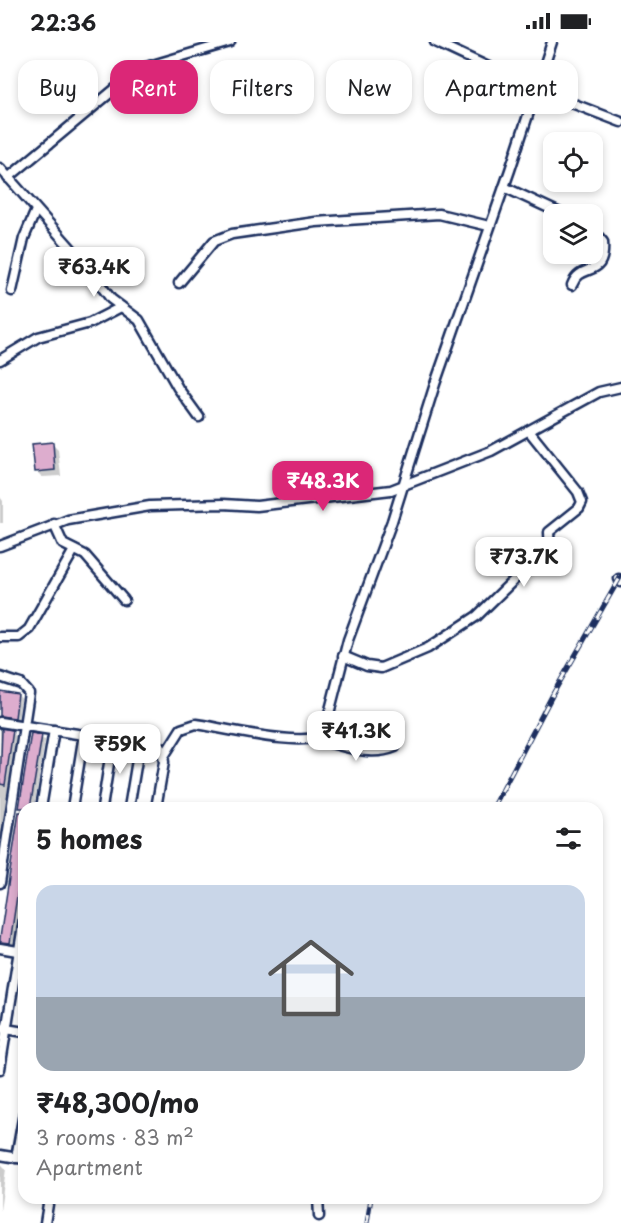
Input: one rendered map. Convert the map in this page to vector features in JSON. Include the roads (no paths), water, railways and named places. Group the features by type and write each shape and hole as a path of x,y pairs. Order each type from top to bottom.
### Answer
{"street":[{"path":"8,178 139,69 230,42"},
{"path":"435,42 473,60"},
{"path":"545,60 552,42"},
{"path":"578,106 621,122"},
{"path":"315,739 321,737 326,727 343,656 390,528 402,486 527,114"},
{"path":"0,168 84,263 111,299 139,320 178,388 199,417"},
{"path":"504,187 543,205"},
{"path":"12,291 24,238 36,210"},
{"path":"179,284 214,241 232,234 316,222 439,214 489,226"},
{"path":"572,285 578,275 595,269 599,264"},
{"path":"0,360 44,335 90,323 121,307"},
{"path":"0,546 54,524 150,506 223,504 257,506 382,492 491,451 599,392 621,387"},
{"path":"343,656 367,666 381,668 428,648 477,616 520,574 549,553 549,531 579,508 582,502 578,492 530,431"},
{"path":"54,524 63,544 92,561 124,600"},
{"path":"0,637 19,637 29,629 75,550"},
{"path":"0,677 27,689 29,698 0,883"},
{"path":"0,722 140,742 161,747 164,756"},
{"path":"157,802 164,756 181,729 196,724 289,739 315,739 368,752 381,753 395,747"},
{"path":"42,802 54,730"},
{"path":"73,802 84,734"},
{"path":"103,802 113,738"},
{"path":"130,802 140,742"},
{"path":"0,948 18,951"},
{"path":"0,1069 3,1029 18,964"},
{"path":"3,1029 18,1031"},
{"path":"0,1155 18,1158"},
{"path":"45,1223 48,1204"},
{"path":"318,1204 319,1216"}],"railway":[{"path":"496,802 554,692 621,576"},
{"path":"367,1223 370,1204"}]}
